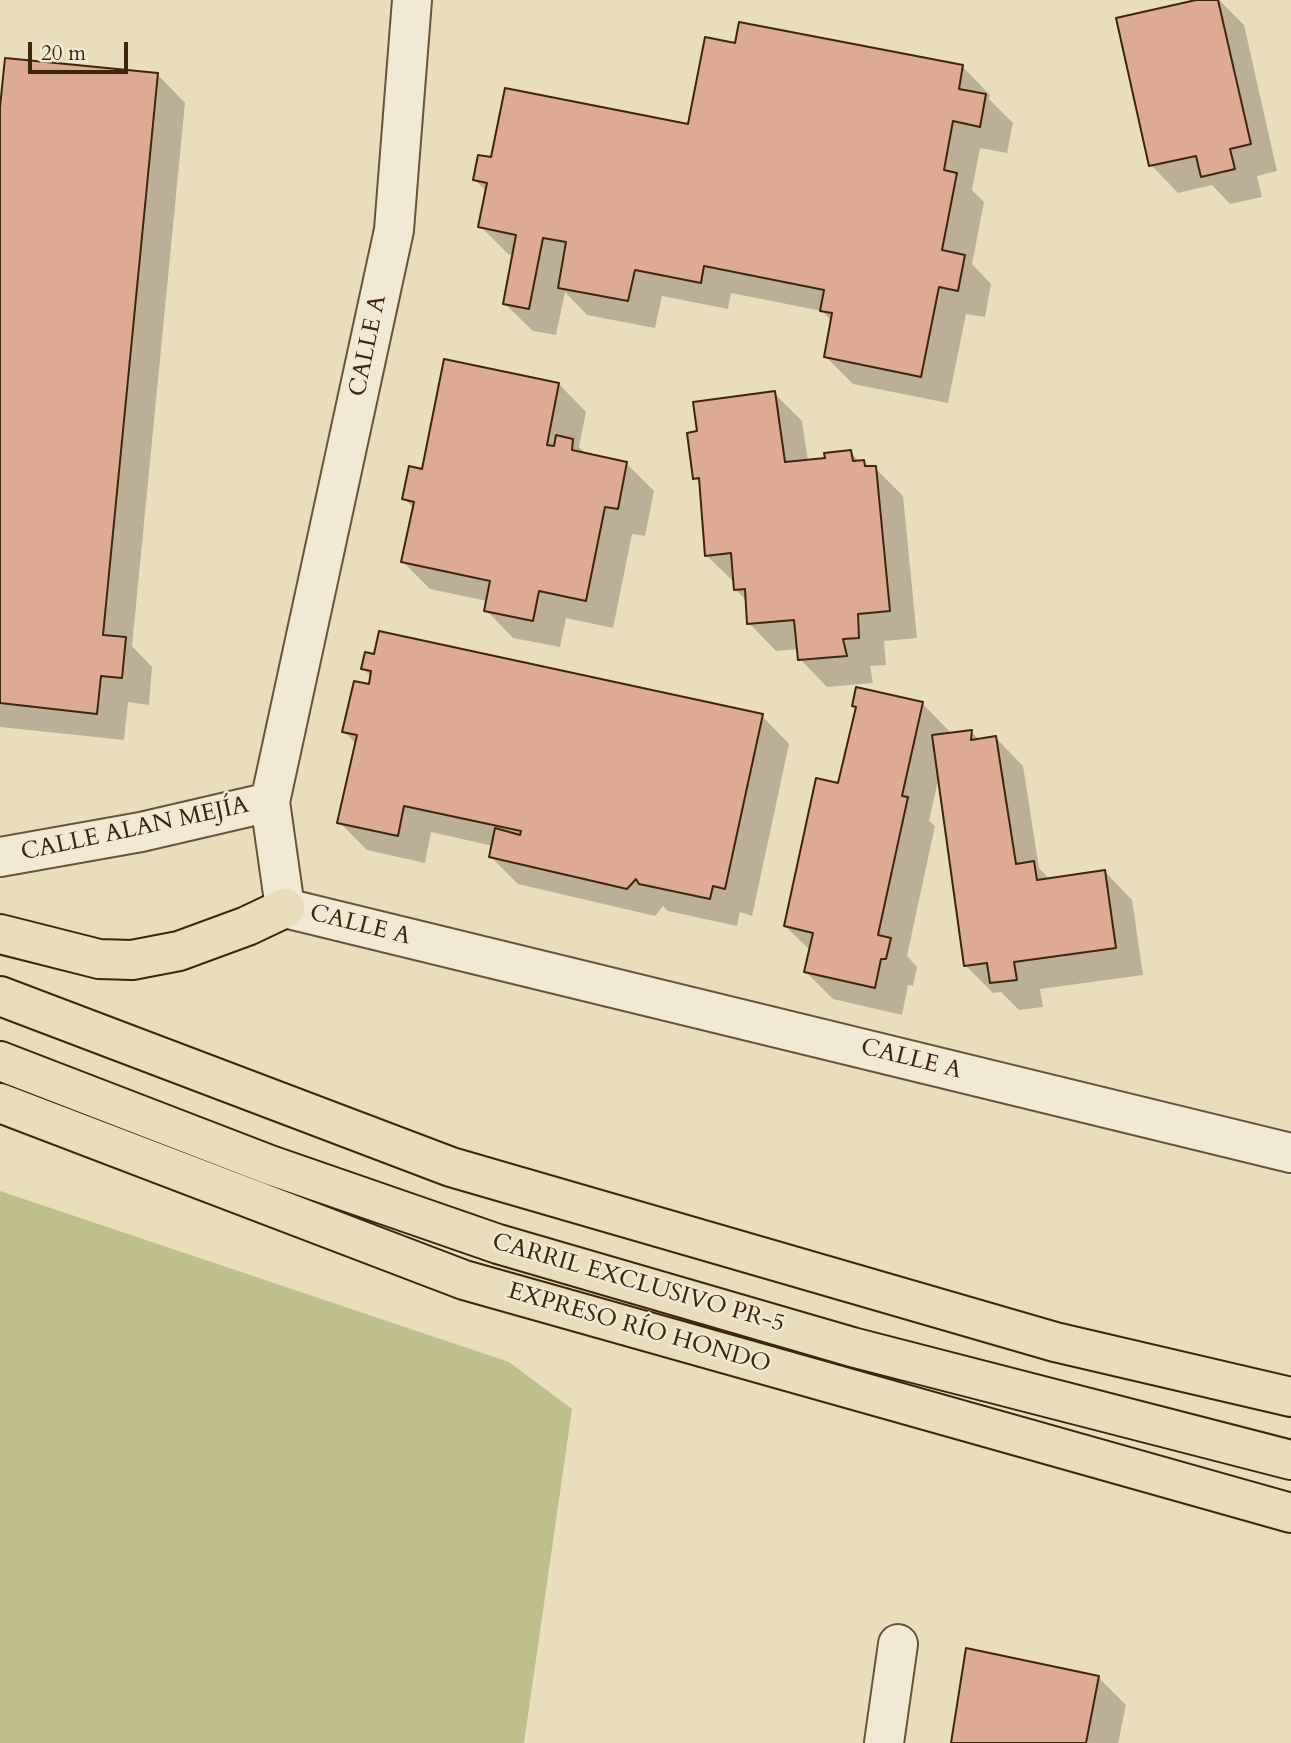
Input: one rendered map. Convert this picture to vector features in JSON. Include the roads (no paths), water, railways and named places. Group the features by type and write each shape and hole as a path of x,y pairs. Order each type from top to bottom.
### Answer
{"highway":[{"path":"0,934 99,959 132,960 179,951 247,926 285,908"},
{"path":"0,996 451,1167 1055,1342 1291,1397"},
{"name":"CARRIL EXCLUSIVO PR-5","path":"0,1061 270,1165 498,1244 852,1347 1291,1460"},
{"name":"EXPRESO RÍO HONDO","path":"0,1103 464,1280 1291,1513"}],"street":[{"name":"CALLE A","path":"412,0 394,230 270,802 285,908 1291,1153"},
{"name":"CALLE ALAN MEJÍA","path":"0,857 141,832 270,802"},
{"path":"884,1743 898,1644"}]}
